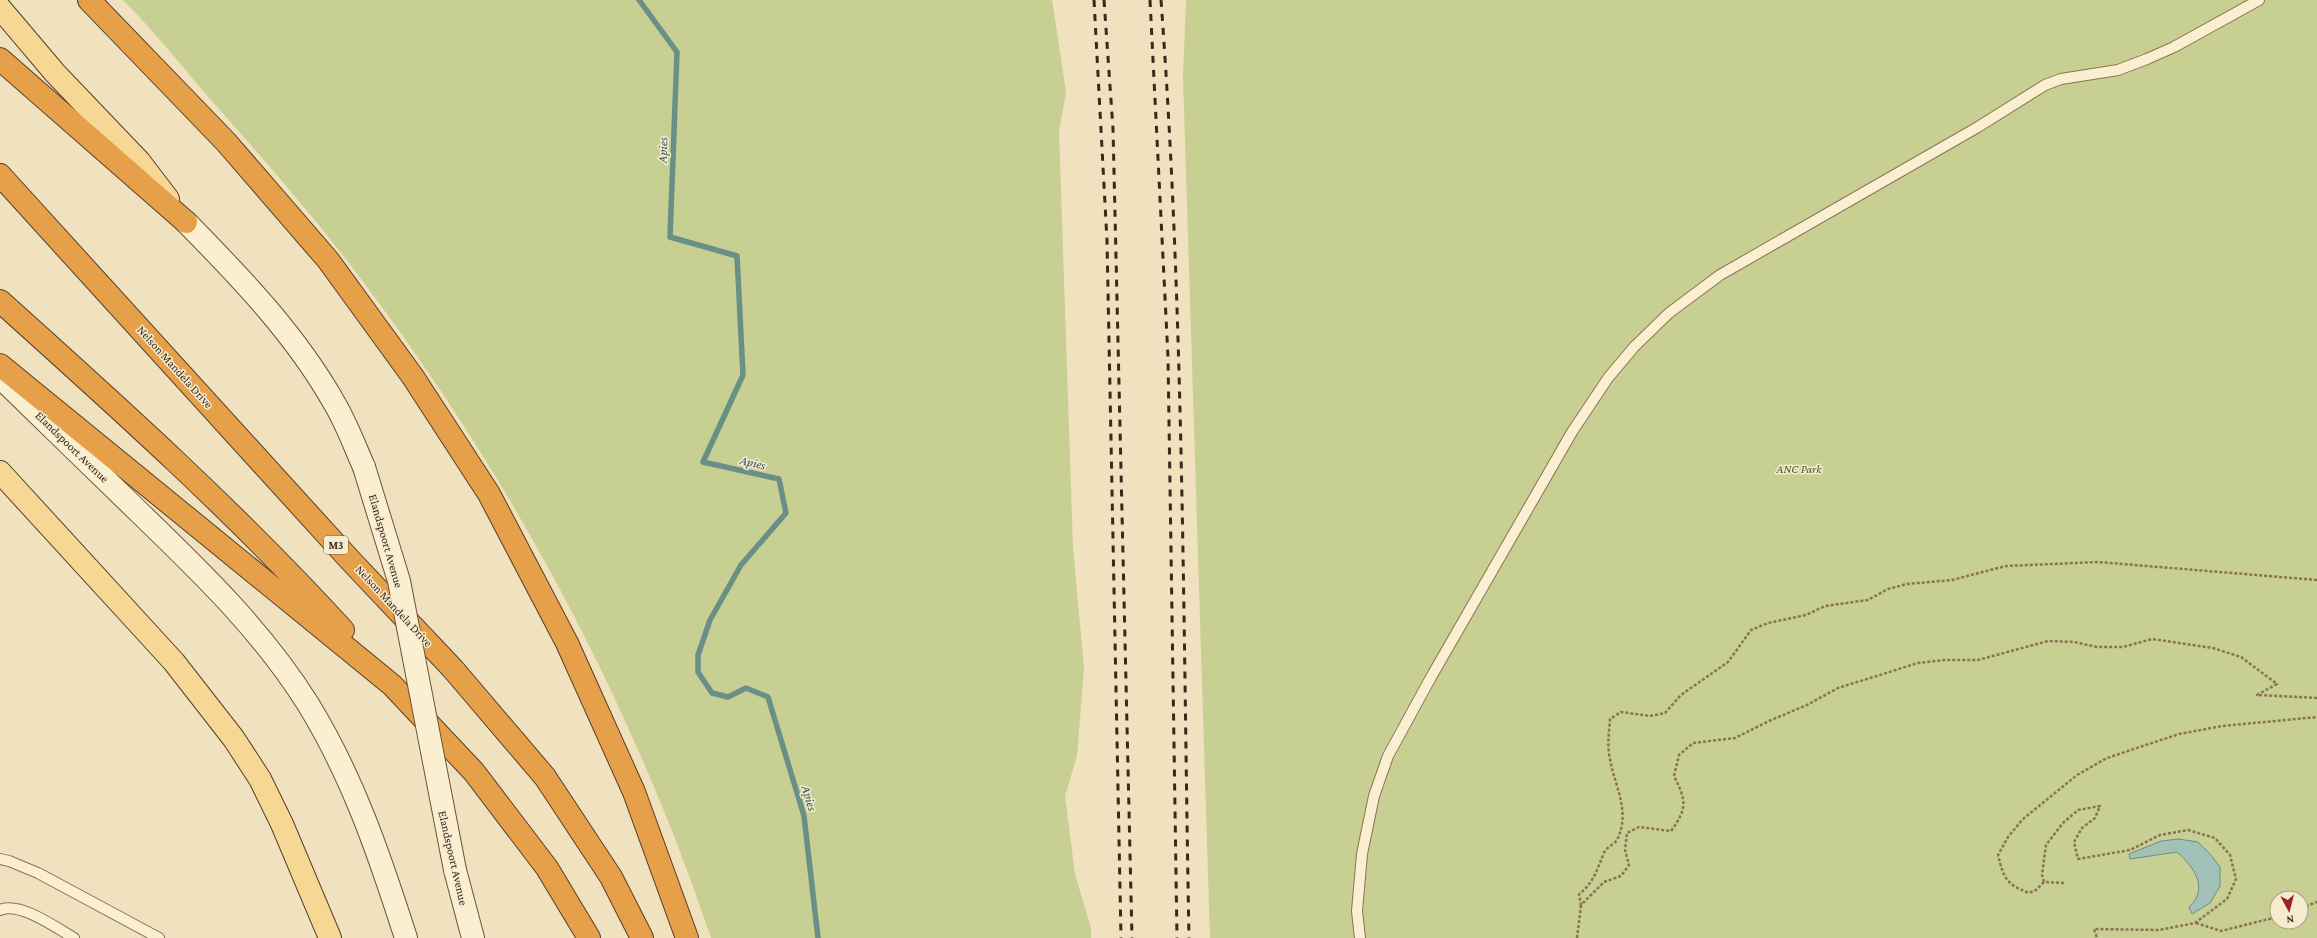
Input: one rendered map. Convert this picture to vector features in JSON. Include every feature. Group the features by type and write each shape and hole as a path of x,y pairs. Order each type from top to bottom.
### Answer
{"highway":[{"path":"89,0 226,142 328,260 413,377 489,494 567,643 634,792 687,938"},
{"path":"0,59 186,222"},
{"name":"Nelson Mandela Drive","path":"0,174 350,560 453,669 545,777 611,877 642,938"},
{"path":"0,301 150,436 284,566 392,685 474,772 546,868 589,938"},
{"path":"0,365 392,685"}],"main road":[{"path":"0,8 55,74 139,162 186,222"},
{"name":"Elandspoort Avenue","path":"186,222 252,290 291,338 337,407 364,467 399,581 455,870 473,938"},
{"name":"Elandspoort Avenue","path":"0,377 196,566 256,632 286,673 321,727 354,790 406,938"},
{"path":"0,472 174,662 234,739 260,779 282,824 330,938"}],"lane":[{"path":"1360,938 1357,911 1362,854 1374,796 1388,756 1430,678 1572,432 1608,378 1634,347 1669,313 1720,275 1978,127 2045,85 2061,79 2118,70 2147,59 2174,47 2259,0"},
{"path":"0,859 9,860 38,873 159,938"},
{"path":"0,910 8,907 22,909 74,938"}],"path":[{"path":"1577,938 1581,905 1579,894 1586,889 1595,877 1604,851 1616,841 1624,810 1610,759 1608,740 1610,720 1621,712 1650,716 1665,713 1681,695 1728,662 1751,630 1768,623 1806,615 1825,606 1868,600 1888,589 1906,584 1952,580 2006,566 2098,562 2317,580"},
{"path":"1581,905 1604,882 1621,876 1629,865 1625,850 1627,833 1639,827 1671,831 1681,817 1684,796 1674,776 1680,755 1693,743 1735,738 1769,721 1807,705 1838,688 1918,663 1944,660 1978,660 2048,641 2074,642 2097,647 2123,647 2152,639 2213,648 2241,657 2277,684 2257,695 2317,698"},
{"path":"2064,883 2044,882 2036,890 2029,892 2010,885 2002,872 1998,855 2008,837 2023,819 2077,775 2107,758 2179,734 2222,726 2317,717"},
{"path":"2044,882 2042,875 2046,845 2063,823 2078,810 2100,806 2095,818 2082,828 2074,842 2078,859 2130,850 2160,835 2188,830 2215,838 2230,856 2236,879 2227,899 2195,923 2158,930 2094,928 2098,938"},
{"path":"2195,923 2221,931 2269,919"}],"green space":[{"path":"123,0 1052,0 1066,92 1059,131 1073,547 1084,668 1077,756 1065,796 1075,874 1091,928 1091,938 711,938 680,852 645,766 607,683 566,601 521,520 474,442 423,365 334,244 160,40"},
{"name":"ANC Park","path":"1186,0 2317,0 2317,938 1210,938 1183,77"}],"water":[{"path":"2178,839 2198,842 2220,867 2220,886 2210,903 2192,914 2189,907 2195,900 2199,885 2197,878 2189,864 2177,852 2130,859 2129,854 2161,841"}],"waterway":[{"name":"Apies","path":"639,0 677,52 670,237 737,256 743,375 703,462 779,479 786,513 741,565 710,620 698,655 698,672 712,693 728,697 746,688 768,697 804,816 818,938"}],"railway":[{"path":"1094,0 1107,241 1121,938"},
{"path":"1104,0 1113,129 1132,938"},
{"path":"1150,0 1168,357 1177,938"},
{"path":"1161,0 1169,117 1178,351 1184,586 1189,938"}]}
